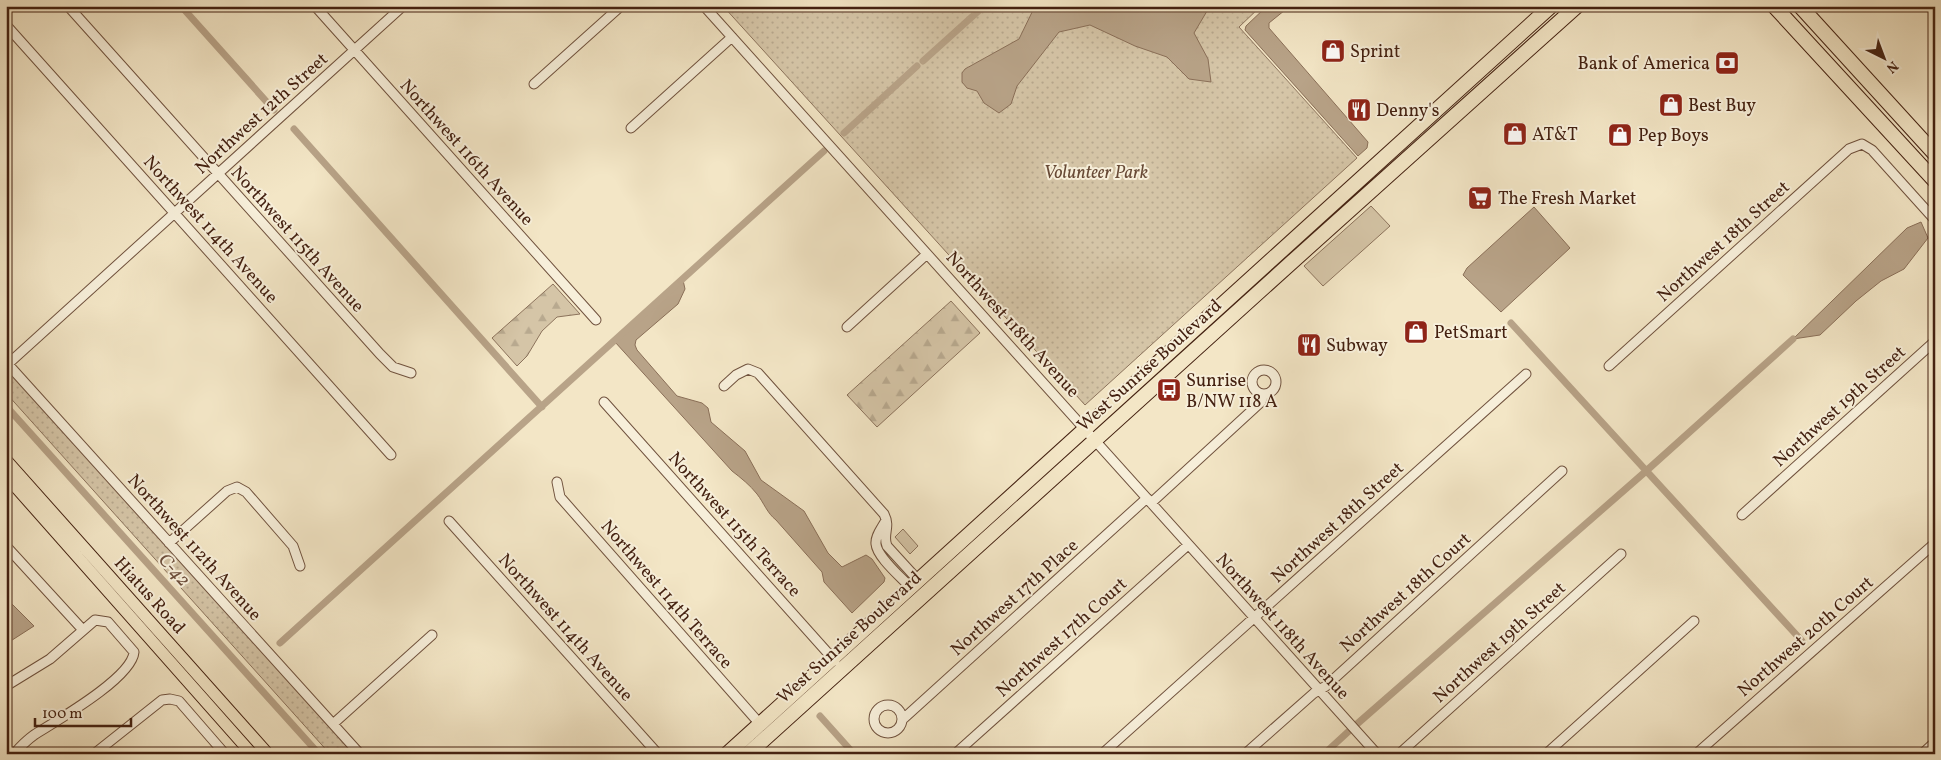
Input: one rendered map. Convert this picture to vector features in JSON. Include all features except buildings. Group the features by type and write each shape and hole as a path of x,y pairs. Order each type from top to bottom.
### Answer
{"highway":[{"name":"West Sunrise Boulevard","path":"748,754 914,584 1551,6"},
{"name":"West Sunrise Boulevard","path":"727,754 760,724 837,664 1095,440 1577,6"},
{"path":"1774,6 1935,181"},
{"path":"1800,6 1935,154"}],"main road":[{"name":"Hiatus Road","path":"6,460 268,754"},
{"name":"Hiatus Road","path":"6,476 252,754"}],"street":[{"name":"Northwest 115th Avenue","path":"68,6 393,368 411,373"},
{"name":"Northwest 116th Avenue","path":"315,6 596,320"},
{"name":"Northwest 12th Street","path":"7,363 403,6"},
{"path":"534,84 621,6"},
{"name":"Northwest 118th Avenue","path":"704,6 1377,754"},
{"name":"Northwest 114th Avenue","path":"6,25 392,455"},
{"path":"631,128 732,37"},
{"name":"Northwest 18th Street","path":"1609,366 1849,148 1862,144 1872,150 1935,220"},
{"path":"847,327 927,254"},
{"name":"Northwest 19th Street","path":"1742,515 1935,341"},
{"name":"Northwest 112th Avenue","path":"7,363 360,754"},
{"path":"724,386 736,374 748,369 758,373 887,519 888,524 884,540 914,584"},
{"name":"Northwest 18th Street","path":"1102,754 1526,374"},
{"name":"Northwest 17th Place","path":"902,720 1261,402 1264,394"},
{"name":"Northwest 115th Terrace","path":"604,402 837,664"},
{"name":"Northwest 18th Court","path":"1245,754 1326,686 1562,471"},
{"name":"Northwest 114th Terrace","path":"557,482 560,497 760,724"},
{"path":"169,542 227,491 237,487 246,492 293,546 300,566"},
{"path":"887,519 876,543 879,553 888,563 914,584"},
{"name":"Northwest 114th Avenue","path":"449,522 658,754"},
{"name":"Northwest 20th Court","path":"1696,754 1935,543"},
{"name":"Northwest 17th Court","path":"955,754 1188,545"},
{"path":"6,546 83,630"},
{"name":"Northwest 19th Street","path":"1399,754 1621,554"},
{"path":"888,563 896,556"},
{"path":"6,686 50,659 95,620 108,622 134,652 134,659 101,690 69,714 33,736 14,754"},
{"path":"1546,754 1694,621"},
{"path":"333,724 432,635"},
{"path":"94,754 162,700 170,699 179,701 225,754"},
{"path":"1922,754 1935,742"}],"green space":[{"name":"Volunteer Park","path":"723,6 1261,6 1239,27 1357,158 1085,405"},
{"path":"1371,206 1390,226 1323,286 1304,266"},
{"path":"553,284 580,314 557,317 542,331 527,356 517,366 492,338"},
{"path":"951,301 980,333 877,427 847,395"},
{"path":"6,365 356,754 330,754 6,393"},
{"path":"903,529 918,546 910,554 895,537"}],"shaded area":[{"path":"1035,6 1210,6 1194,33 1208,59 1211,82 1189,79 1167,57 1135,46 1090,25 1059,32 1017,86 1011,104 999,113 984,103 977,91 967,88 962,82 962,73 965,69 1019,39"},
{"path":"1267,6 1290,6 1269,23 1269,28 1368,142 1367,148 1358,156 1245,30 1246,26"},
{"path":"1534,207 1570,248 1501,312 1463,275 1467,268"},
{"path":"1921,222 1928,238 1904,269 1881,281 1856,301 1820,335 1793,339 1907,228"},
{"path":"683,280 685,289 678,304 636,340 637,350 677,396 702,403 708,408 711,422 745,451 761,480 804,511 828,553 842,567 866,555 872,559 885,578 884,582 852,613 824,582 822,572 770,514 754,491 732,471 615,342"},
{"path":"6,598 34,626 6,644"}],"waterway":[{"path":"181,6 274,110"},
{"path":"923,61 984,6"},
{"path":"844,133 917,66"},
{"path":"294,129 542,407"},
{"path":"280,643 824,151"},
{"path":"1511,323 1802,641"},
{"path":"1357,724 1645,472 1793,339"},
{"name":"C-42","path":"6,406 319,754"},
{"path":"820,716 854,754"},
{"path":"1324,754 1349,731"}],"place":[{"name":"Sprint","path":"1333,51"},
{"name":"Bank of America","path":"1727,63"},
{"name":"Best Buy","path":"1671,105"},
{"name":"Denny's","path":"1359,110"},
{"name":"AT&T","path":"1515,134"},
{"name":"Pep Boys","path":"1620,135"},
{"name":"The Fresh Market","path":"1480,198"},
{"name":"PetSmart","path":"1416,332"},
{"name":"Subway","path":"1309,345"},
{"name":"Sunrise B/NW 118 A","path":"1169,390"}]}
